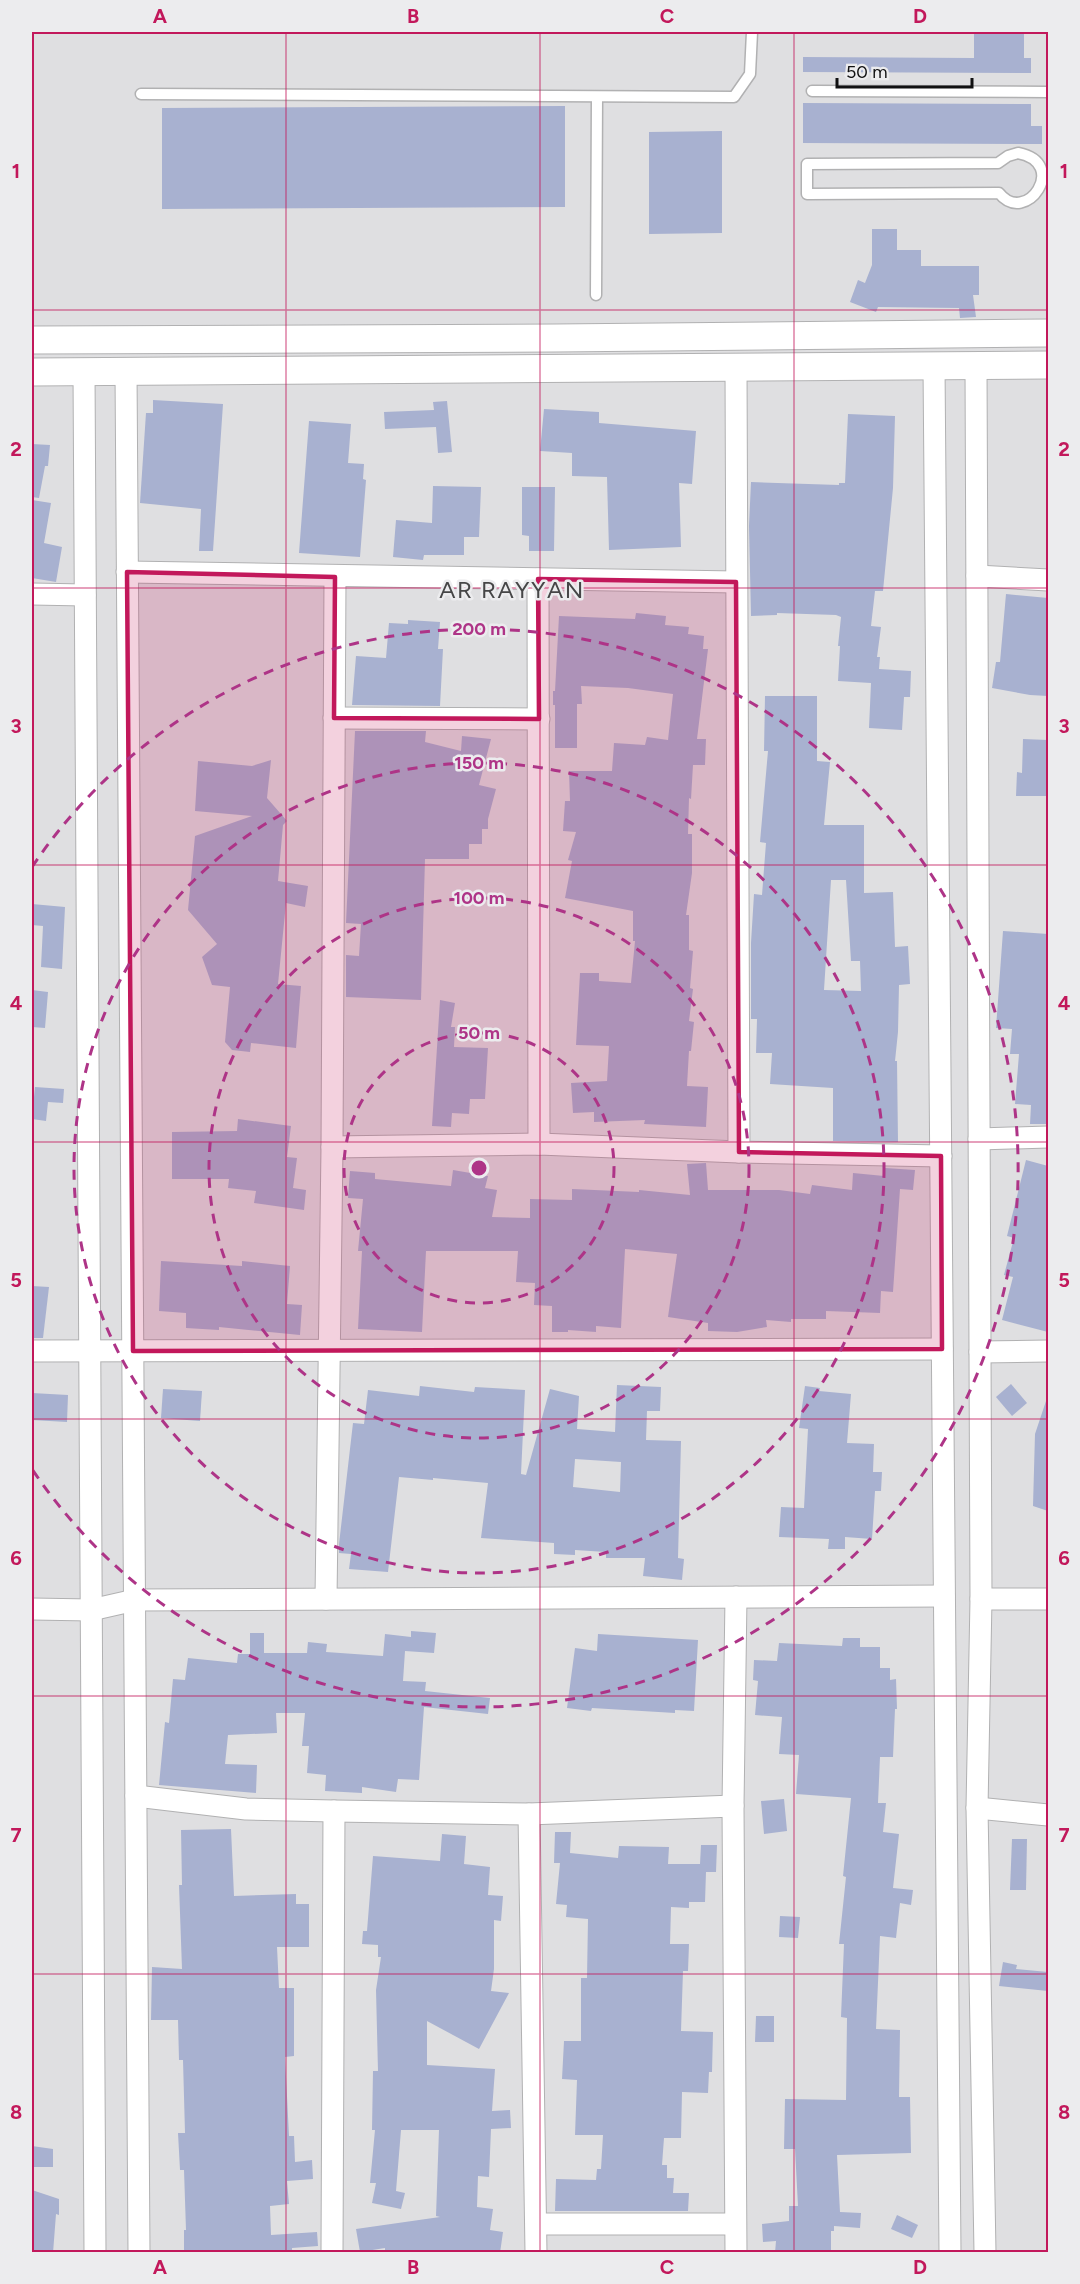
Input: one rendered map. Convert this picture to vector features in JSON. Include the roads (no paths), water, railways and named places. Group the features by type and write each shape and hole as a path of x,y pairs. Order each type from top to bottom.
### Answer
{"street":[{"path":"32,340 1048,333"},
{"path":"32,372 1048,365"},
{"path":"934,366 950,2253"},
{"path":"976,366 981,1599 976,1808 985,2253"},
{"path":"736,367 739,1152"},
{"path":"126,371 139,2253"},
{"path":"84,372 95,2253"},
{"path":"127,572 736,582"},
{"path":"976,576 1048,580"},
{"path":"326,1599 332,1147 335,577"},
{"path":"538,579 539,1144"},
{"path":"32,594 85,595"},
{"path":"334,718 539,719"},
{"path":"979,1139 1048,1137"},
{"path":"332,1147 539,1144 739,1152 941,1156"},
{"path":"32,1351 942,1349"},
{"path":"980,1352 1048,1352"},
{"path":"32,1609 91,1610 135,1600 944,1596"},
{"path":"736,1597 733,1806 736,2253"},
{"path":"981,1599 1048,1599"},
{"path":"136,1796 246,1809 334,1811 529,1814 733,1806"},
{"path":"976,1808 1048,1815"},
{"path":"332,2253 334,1811"},
{"path":"529,1814 536,2253"},
{"path":"537,2224 735,2224"}],"lane":[{"path":"141,94 734,98 750,74 752,32"},
{"path":"812,91 1048,92"},
{"path":"596,295 597,97"},
{"path":"1018,153 1035,160 1040,168 1044,188 1027,201 1018,203 1008,201 999,193 807,194 807,164 998,163 1018,153"}],"district":[{"name":"AR RAYYAN","path":"512,589"}]}
